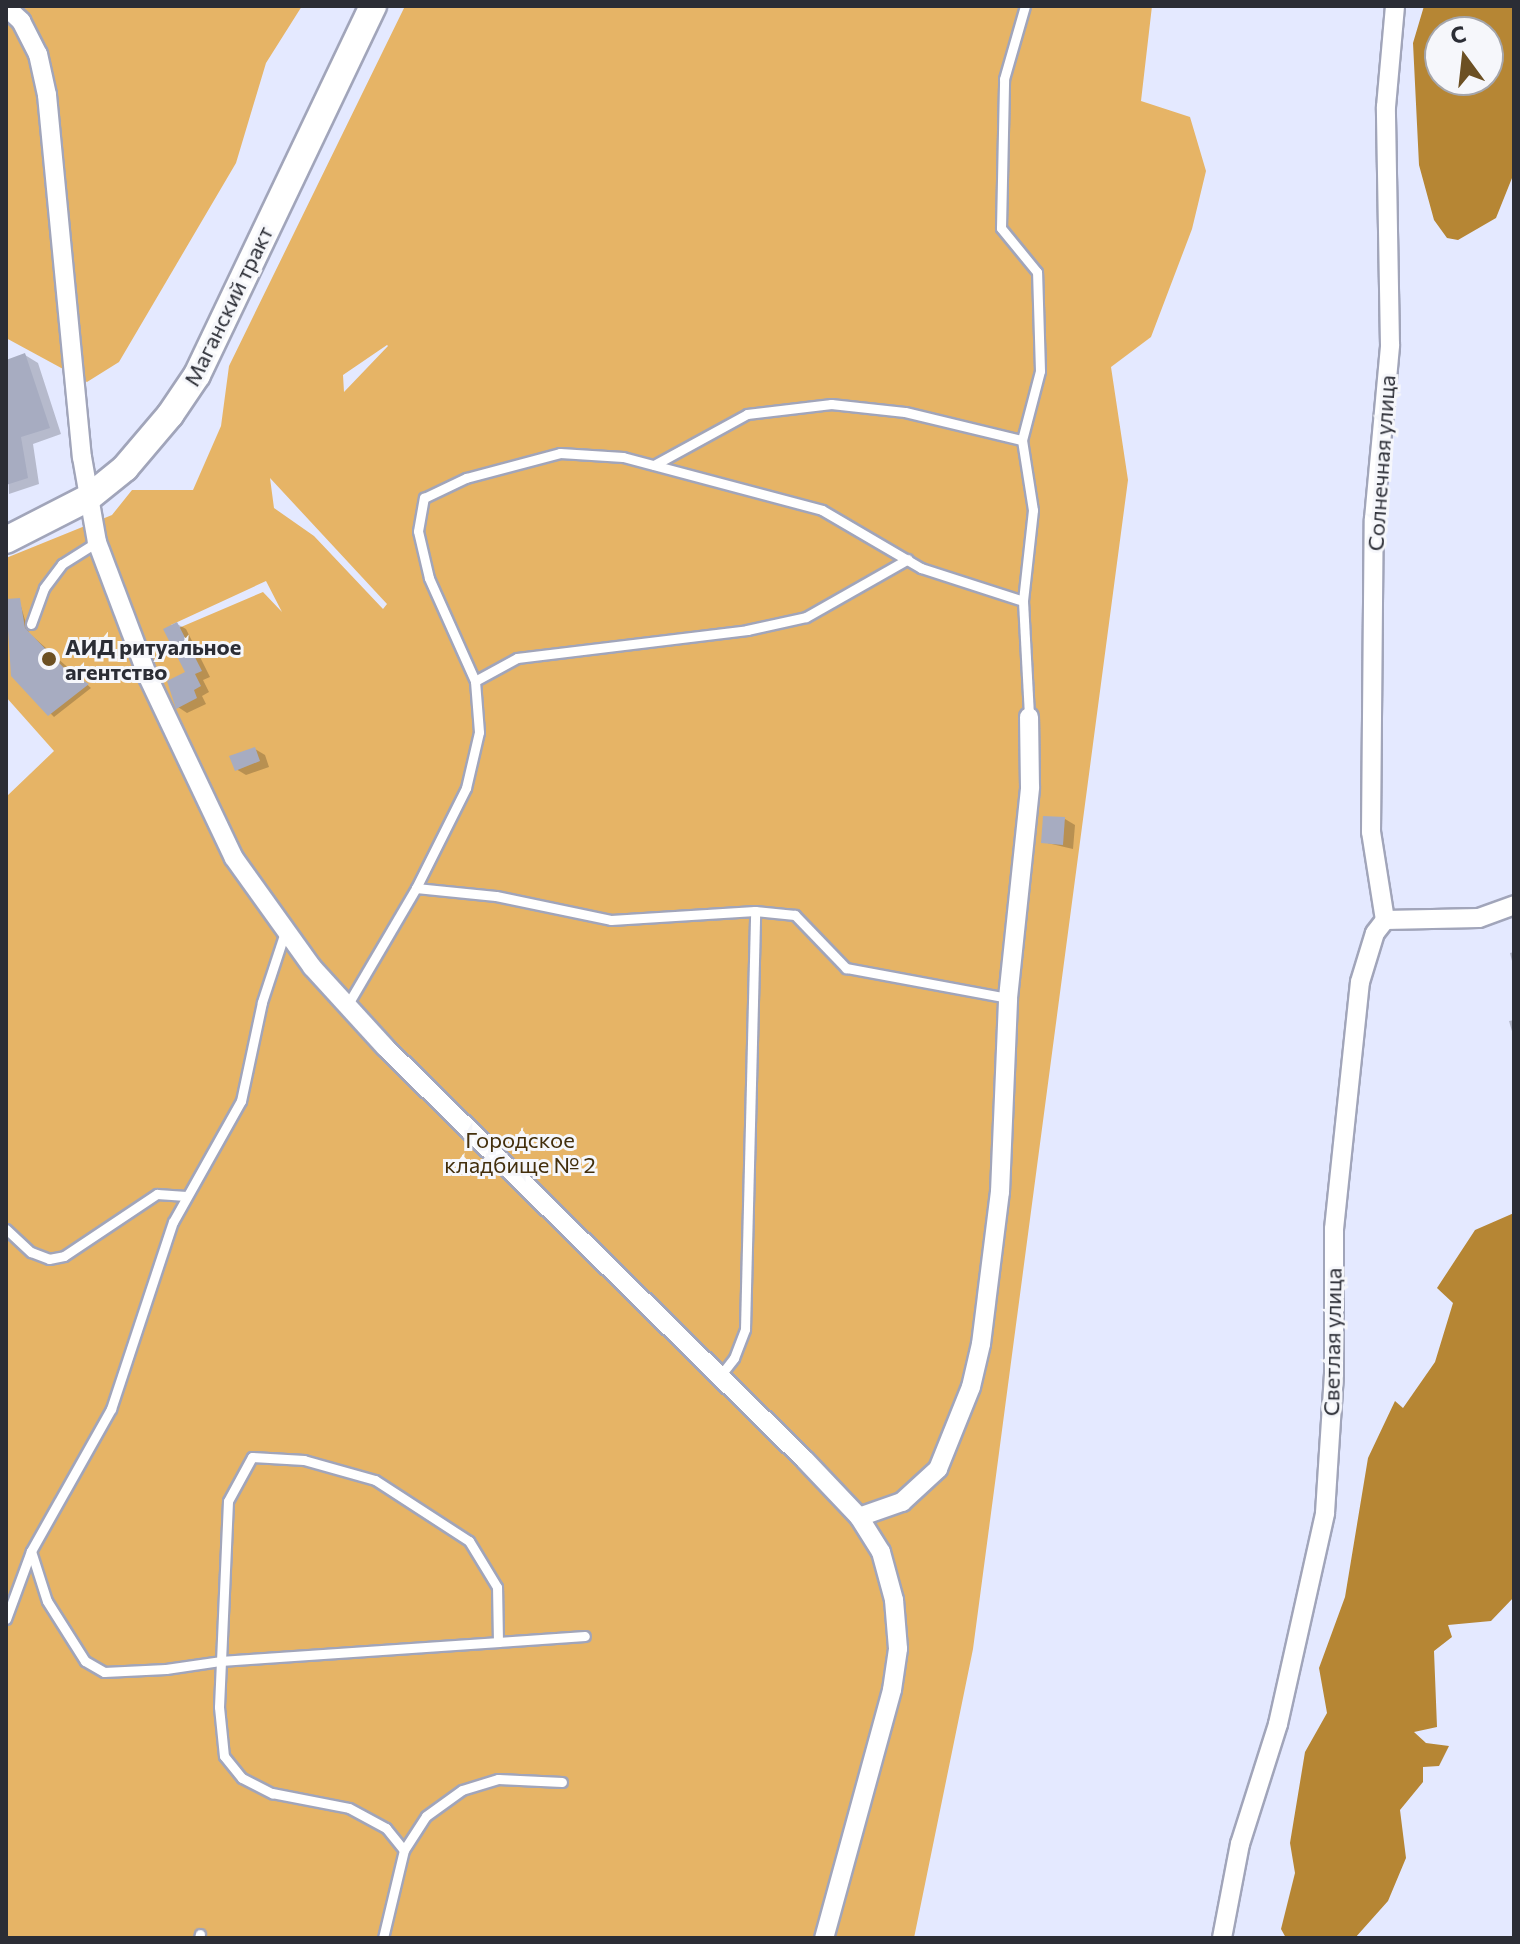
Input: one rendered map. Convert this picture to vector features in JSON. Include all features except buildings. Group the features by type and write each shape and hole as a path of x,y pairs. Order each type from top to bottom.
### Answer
{"main road":[{"name":"Маганский тракт","path":"6,540 88,498 125,468 197,375 373,6"}],"street":[{"name":"Солнечная улица","path":"1385,920 1371,832 1374,519 1390,345 1386,107 1395,6"},
{"path":"6,7 21,21 38,54 47,95 88,498 97,542 148,677 234,858 285,932 348,1004 859,1517 881,1552 894,1600 898,1649 892,1690 824,1938"},
{"path":"859,1517 922,1489 938,1469 971,1387 1000,1192 1008,998 1029,802 1029,717"},
{"path":"1385,920 1479,918 1514,905"},
{"name":"Светлая улица","path":"1222,1938 1254,1789 1291,1674 1325,1513 1334,1387 1334,1229 1360,982 1375,933 1385,920"}],"lane":[{"path":"1025,6 1004,79 1001,228 1037,272 1040,371 1022,440 1033,510 1023,601 1029,717"},
{"path":"654,465 747,414 831,404 905,412 1022,440"},
{"path":"348,1004 416,888 466,788 479,732 475,681 429,578 418,531 424,498 466,478 560,453 623,457 822,510 921,568 1023,601"},
{"path":"31,624 44,588 62,564 97,542"},
{"path":"475,681 517,658 747,630 806,617 908,559"},
{"path":"416,888 496,896 611,920 755,911 795,915 846,968 1008,998"},
{"path":"720,1376 734,1358 745,1329 755,911"},
{"path":"6,1619 31,1551 111,1409 154,1271 186,1196 241,1101 262,1002 285,932"},
{"path":"6,1229 31,1252 49,1259 64,1256 157,1194 186,1196"},
{"path":"404,1850 386,1828 349,1808 272,1793 242,1778 224,1756 221,1661 228,1501 252,1457 304,1460 375,1480 469,1541 497,1587 498,1642"},
{"path":"31,1551 47,1601 85,1661 104,1672 585,1636"},
{"path":"383,1938 404,1850 426,1816 462,1790 498,1779 562,1782"}],"green space":[{"path":"6,6 302,6 266,63 236,163 119,362 87,382 6,338"},
{"name":"Городское кладбище № 2","path":"405,6 1152,6 1141,101 1190,117 1206,171 1192,229 1151,337 1111,367 1128,480 973,1649 914,1938 6,1938 6,797 54,751 6,697 6,558 112,515 132,490 193,490 221,426 229,366","holes":["388,346 344,392 343,375","270,478 387,604 383,609 314,536 274,508","266,581 282,612 263,592 174,630 171,625"]}],"shaded area":[{"path":"1424,6 1514,6 1514,173 1496,218 1458,240 1447,238 1434,220 1419,165 1413,43"},
{"path":"1514,1213 1514,1597 1491,1621 1448,1625 1452,1637 1434,1651 1437,1727 1414,1732 1426,1743 1449,1746 1439,1766 1423,1767 1423,1782 1400,1810 1406,1858 1388,1901 1355,1938 1286,1938 1281,1929 1295,1873 1290,1843 1305,1752 1327,1713 1319,1668 1345,1597 1368,1458 1395,1401 1403,1408 1435,1362 1453,1303 1437,1288 1475,1230"}],"place":[{"name":"АИД ритуальное агентство","path":"49,659"}]}
